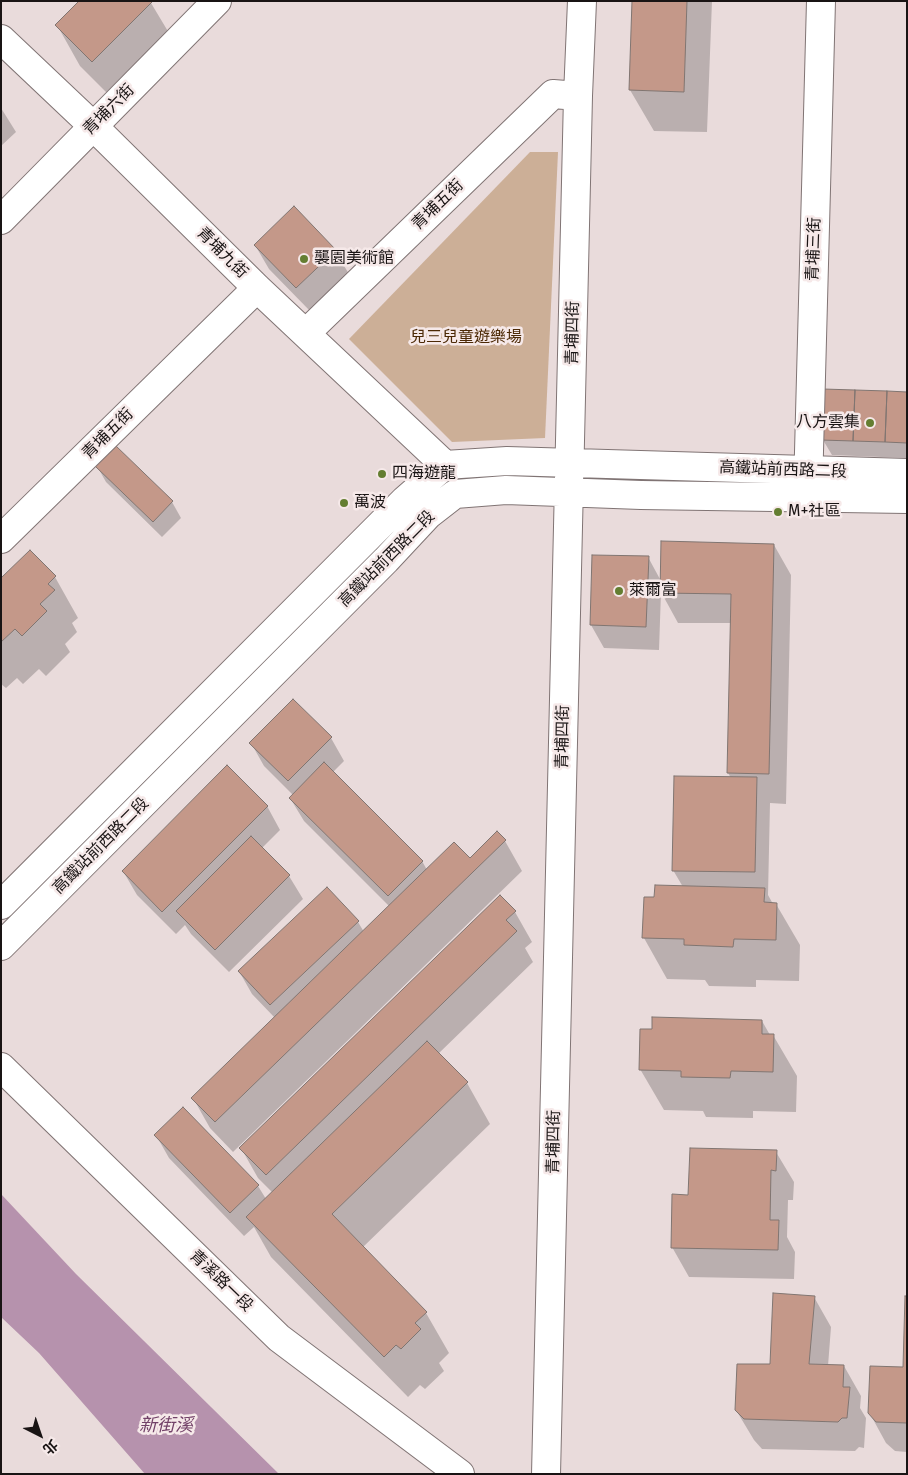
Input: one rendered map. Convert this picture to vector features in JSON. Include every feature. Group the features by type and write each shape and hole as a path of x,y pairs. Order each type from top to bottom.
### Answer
{"street":[{"name":"青埔六街","path":"1,220 217,1"},
{"name":"青埔四街","path":"546,1474 578,96 582,1"},
{"name":"青埔三街","path":"808,484 821,1"},
{"name":"青埔九街","path":"1,39 93,126 257,288 444,465"},
{"name":"青埔五街","path":"306,333 553,94 578,96"},
{"name":"青埔五街","path":"1,539 257,288"},
{"name":"高鐵站前西路二段","path":"1,905 405,500 444,465 507,461 570,463 808,484 907,499"},
{"name":"高鐵站前西路二段","path":"1,946 386,560 428,515 455,494 506,490 569,492 808,484 907,473"},
{"name":"青溪路一段","path":"1,1067 280,1338 460,1474"}],"green space":[{"name":"兒三兒童遊樂場","path":"530,152 558,152 545,438 452,442 349,339"}],"water":[{"name":"新街溪","path":"1,1194 76,1274 279,1474 145,1474 39,1353 1,1317"}],"building":[{"path":"79,1 152,2 92,62 55,25"},
{"path":"632,1 687,1 684,92 629,90"},
{"path":"294,206 336,250 296,288 254,245"},
{"path":"823,389 855,390 853,441 821,440"},
{"path":"855,390 887,391 885,442 853,441"},
{"path":"887,391 907,392 907,443 885,442"},
{"path":"115,445 173,501 153,522 95,466"},
{"path":"661,541 774,544 769,774 727,773 731,594 660,593"},
{"path":"30,550 56,576 48,584 55,590 40,604 47,611 22,636 15,629 1,642 1,578"},
{"name":"萊爾富","path":"592,555 649,556 646,627 590,625"},
{"path":"293,699 332,737 288,781 249,743"},
{"path":"324,762 423,861 388,896 289,798"},
{"path":"227,765 268,806 162,912 122,871"},
{"path":"674,776 757,777 755,872 672,871"},
{"path":"497,831 506,840 215,1122 191,1098 454,842 470,858"},
{"path":"251,836 290,875 215,950 176,911"},
{"path":"655,885 765,888 764,902 777,903 776,940 734,939 733,947 684,945 684,939 642,938 644,897 654,897"},
{"path":"327,887 359,921 270,1005 238,971"},
{"path":"500,895 516,911 506,920 517,931 266,1175 239,1148"},
{"path":"652,1017 762,1020 762,1034 774,1034 773,1072 731,1071 730,1078 681,1077 681,1071 639,1070 640,1029 652,1029"},
{"path":"427,1041 468,1082 332,1214 427,1312 415,1323 421,1329 401,1349 396,1345 384,1357 246,1217"},
{"path":"183,1107 259,1185 230,1213 154,1135"},
{"path":"690,1148 777,1150 776,1171 771,1170 770,1220 779,1220 778,1250 671,1248 672,1194 688,1195"},
{"path":"773,1293 815,1296 809,1364 844,1365 843,1387 850,1387 847,1418 842,1418 838,1422 744,1419 735,1410 737,1364 770,1364"},
{"path":"905,1296 907,1296 907,1423 876,1422 868,1413 870,1366 903,1367"}],"place":[{"name":"襲園美術館","path":"304,259"},
{"name":"八方雲集","path":"870,423"},
{"name":"四海遊龍","path":"382,474"},
{"name":"萬波","path":"344,503"},
{"name":"M+社區","path":"778,512"},
{"name":"萊爾富","path":"619,591"}]}
